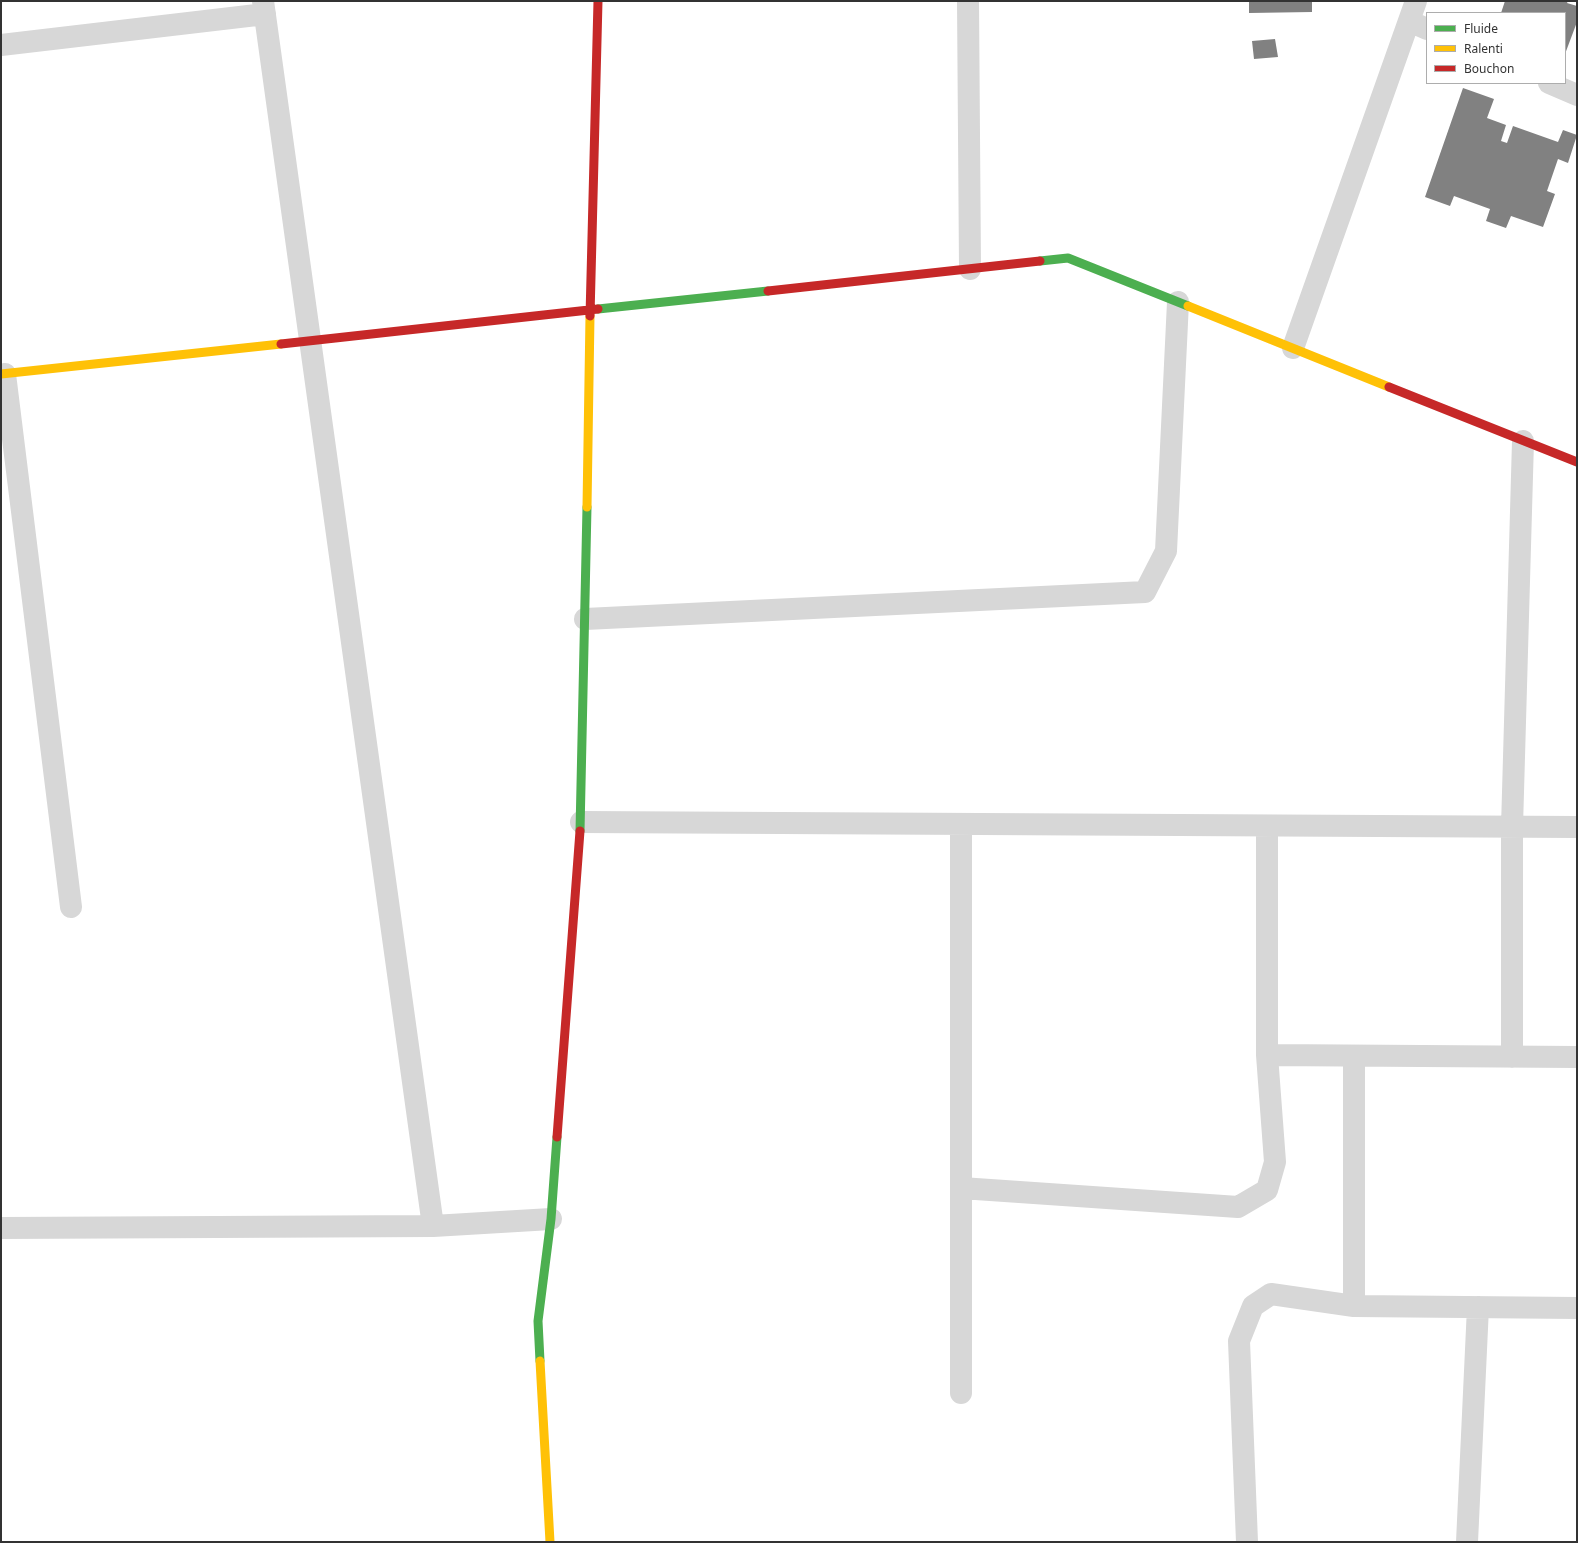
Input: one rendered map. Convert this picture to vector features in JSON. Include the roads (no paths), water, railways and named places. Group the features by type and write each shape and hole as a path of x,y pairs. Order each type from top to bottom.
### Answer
{"main road":[{"path":"550,1542 538,1321 551,1219 581,822 590,310 598,1"},
{"path":"3,374 1068,258 1577,462"}],"street":[{"path":"968,1 970,269"},
{"path":"1293,348 1418,25 1416,1"},
{"path":"1,45 264,8 432,1226"},
{"path":"1551,84 1577,96"},
{"path":"585,619 1145,592 1166,551 1178,302"},
{"path":"3,374 71,907"},
{"path":"1512,1057 1512,827 1523,441"},
{"path":"581,822 1577,827"},
{"path":"960,824 961,1393"},
{"path":"961,1188 1238,1207 1267,1190 1275,1162 1267,1055 1267,826"},
{"path":"1267,1055 1577,1057"},
{"path":"1354,1056 1354,1306"},
{"path":"1,1228 432,1226 551,1219"},
{"path":"1247,1542 1239,1341 1253,1306 1271,1294 1354,1306 1577,1308"},
{"path":"1466,1542 1478,1307"}]}
